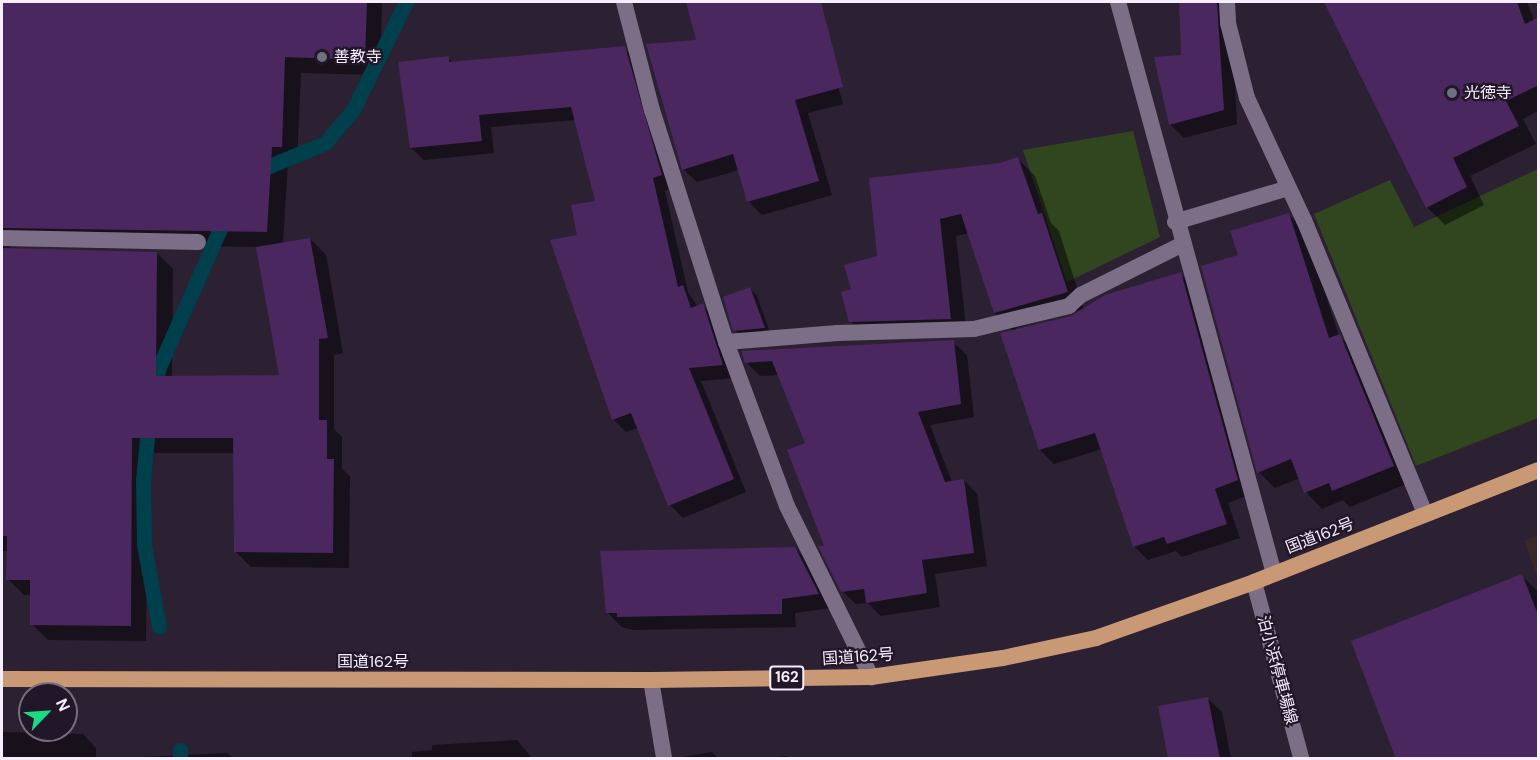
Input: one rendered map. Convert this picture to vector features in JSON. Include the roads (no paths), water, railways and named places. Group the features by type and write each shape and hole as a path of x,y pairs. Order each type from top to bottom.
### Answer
{"highway":[{"name":"国道162号","path":"2,679 651,680 871,677 1003,658 1096,638 1254,582 1539,470"}],"street":[{"path":"624,2 652,110 726,342 787,506 871,677"},
{"path":"1118,2 1181,245 1274,574"},
{"path":"1227,2 1228,23 1246,98 1288,188 1425,514"},
{"path":"1175,222 1288,188"},
{"path":"2,238 198,242"},
{"path":"726,342 838,333 974,329 1069,306 1081,295 1181,245"},
{"name":"泊小浜停車場線","path":"1254,582 1300,759"},
{"path":"651,680 664,759"}],"waterway":[{"path":"252,173 325,143 353,110 406,2"},
{"path":"153,395 159,367 226,215"},
{"path":"149,418 143,480 144,545 159,627"},
{"path":"180,750 180,758"}],"place":[{"name":"善教寺","path":"322,57"},
{"name":"光徳寺","path":"1452,93"}]}
